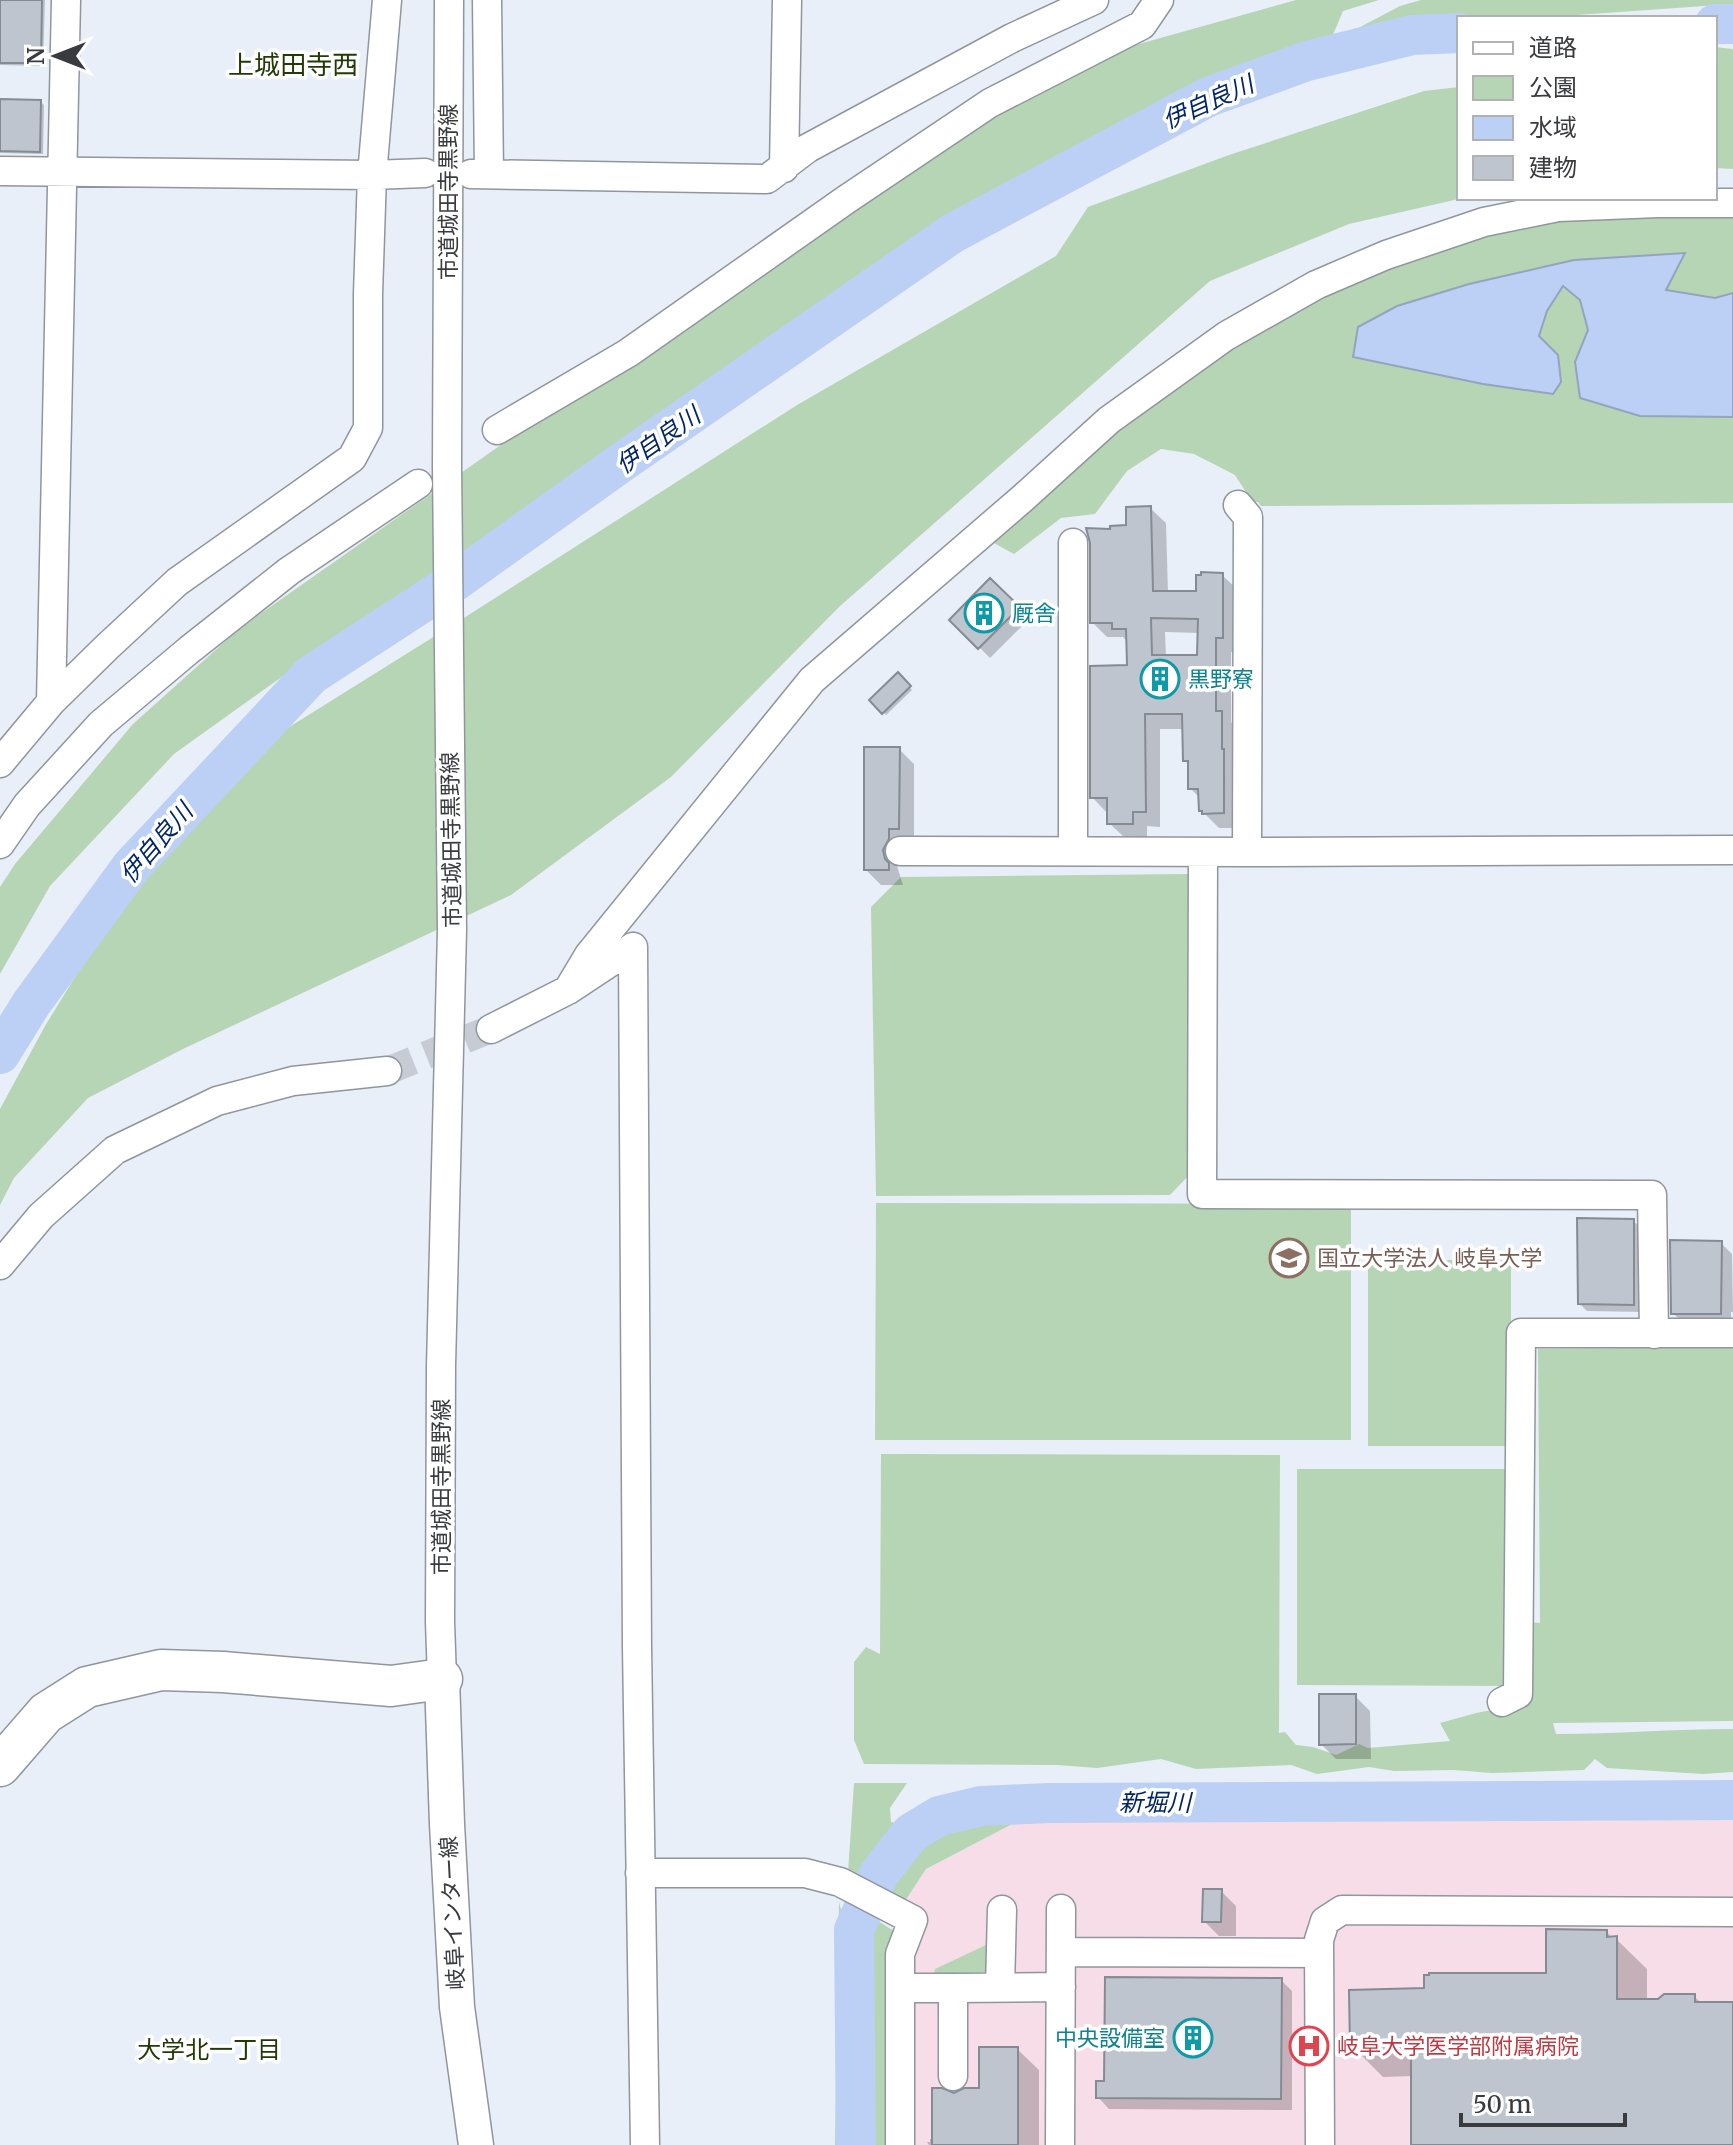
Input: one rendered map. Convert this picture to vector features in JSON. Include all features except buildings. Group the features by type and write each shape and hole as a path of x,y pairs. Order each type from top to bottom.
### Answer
{"highway":[{"path":"0,1731 34,1693 87,1660 164,1646 234,1648 388,1664 442,1679"},
{"path":"0,1766 46,1713 87,1687 161,1670 391,1686 442,1679"}],"main road":[{"name":"岐阜インター線","path":"442,1679 457,2007 476,2145"}],"street":[{"path":"51,702 66,0"},
{"path":"0,763 51,702 177,582 352,458 368,428 372,175 387,0"},
{"name":"市道城田寺黒野線","path":"442,1679 441,1366 452,930 447,466 449,0"},
{"path":"487,0 480,174 767,179 808,148 1012,38 1094,0"},
{"path":"784,168 787,0"},
{"path":"497,430 628,353 990,103 1142,25 1159,0"},
{"path":"0,171 425,173"},
{"path":"568,990 589,955 812,680 1109,420 1226,336 1316,285 1386,255 1484,222 1558,207 1733,203"},
{"path":"0,844 27,805 101,724 289,571 418,484"},
{"path":"1238,505 1248,517 1247,852"},
{"path":"1073,543 1073,851"},
{"path":"900,851 1733,850"},
{"path":"1203,852 1202,1194 1652,1195 1654,1334"},
{"path":"491,1029 568,990 633,947 645,2145"},
{"path":"0,1265 41,1216 115,1150 217,1101 293,1081 387,1071"},
{"path":"1502,1702 1518,1694 1521,1333 1733,1333"},
{"path":"640,1873 805,1873 840,1882 913,1920 900,1954 900,2145"},
{"path":"1060,2145 1061,1909"},
{"path":"1000,1987 1002,1910"},
{"path":"1320,2145 1319,1940 1325,1921 1342,1910 1733,1912"},
{"path":"1061,1952 1319,1953"},
{"path":"900,1988 1061,1987"},
{"path":"953,1988 953,2076"}],"shaded area":[{"name":"岐阜大学医学部附属病院","path":"1733,1814 1733,2145 886,2145 886,1947 905,1901 926,1869 1018,1821"}],"green space":[{"path":"1296,0 1379,0 1343,11 1329,44 1206,85 1078,151 672,414 587,476 353,626 174,754 50,886 0,974 0,887 15,864 133,724 240,628 852,205 1068,72 1139,44"},
{"path":"1421,0 1733,0 1733,4 1562,16 1457,16 1457,24 1359,39 1345,35 1400,6"},
{"path":"1717,47 1733,49 1733,169 1717,168"},
{"path":"1457,87 1457,199 1349,224 1210,281 839,607 671,777 511,895 183,1049 88,1098 14,1178 0,1205 0,1109 45,1026 119,905 254,749 797,405 1056,256 1088,207 1229,155 1424,91"},
{"path":"1717,195 1733,195 1733,503 1261,506 1258,502 1253,503 1235,475 1194,454 1161,449 1127,471 1095,514 1061,518 1014,554 992,542 1069,468 1242,336 1421,245 1602,200 1717,200"},
{"path":"1188,874 1192,1172 1170,1195 876,1196 871,907 901,877"},
{"path":"876,1203 1351,1204 1351,1440 875,1440"},
{"path":"1368,1260 1511,1260 1511,1446 1368,1446"},
{"path":"1733,1347 1733,1721 1553,1723 1556,1734 1733,1729 1733,1772 1703,1774 1607,1768 1595,1759 1584,1770 1492,1773 1394,1771 1369,1767 1317,1774 1291,1765 1196,1769 1161,1759 1097,1768 864,1764 854,1740 854,1662 866,1647 880,1654 881,1454 1280,1455 1279,1733 1285,1732 1296,1745 1336,1755 1359,1744 1368,1748 1450,1741 1440,1723 1524,1704 1528,1622 1540,1623 1538,1349"},
{"path":"1297,1469 1511,1469 1511,1686 1297,1685"},
{"path":"854,1783 907,1783 890,1808 891,1822 943,1831 1009,1805 1018,1821 926,1869 905,1901 848,1872"},
{"path":"839,1902 848,1935 849,2145 835,2145"},
{"path":"870,1916 894,1931 886,1947 886,2145 864,2145 861,1932"},
{"path":"986,1945 988,1970 979,1978 933,1980 935,1969"}],"water":[{"path":"1685,253 1666,290 1715,298 1733,293 1733,417 1640,416 1580,398 1575,362 1588,330 1580,300 1563,286 1547,311 1539,336 1558,355 1561,382 1553,394 1483,384 1353,357 1358,327 1397,306 1469,284 1574,260"}],"waterway":[{"name":"伊自良川","path":"1717,24 1733,24"},
{"name":"伊自良川","path":"0,1054 31,1004 131,867 311,675 454,582 953,233 1208,97 1307,61 1412,35 1457,33"},
{"name":"新堀川","path":"856,2145 854,1930 879,1874 911,1833 939,1816 981,1806 1049,1803 1733,1800"}],"tunnel":[{"path":"387,1071 491,1029"}],"place":[{"name":"厩舎","path":"984,613"},
{"name":"黒野寮","path":"1160,679"},
{"name":"国立大学法人 岐阜大学","path":"1289,1258"},
{"name":"中央設備室","path":"1193,2038"},
{"name":"岐阜大学医学部附属病院","path":"1309,2046"}],"district":[{"name":"上城田寺西","path":"293,64"},
{"name":"大学北一丁目","path":"209,2049"}]}
